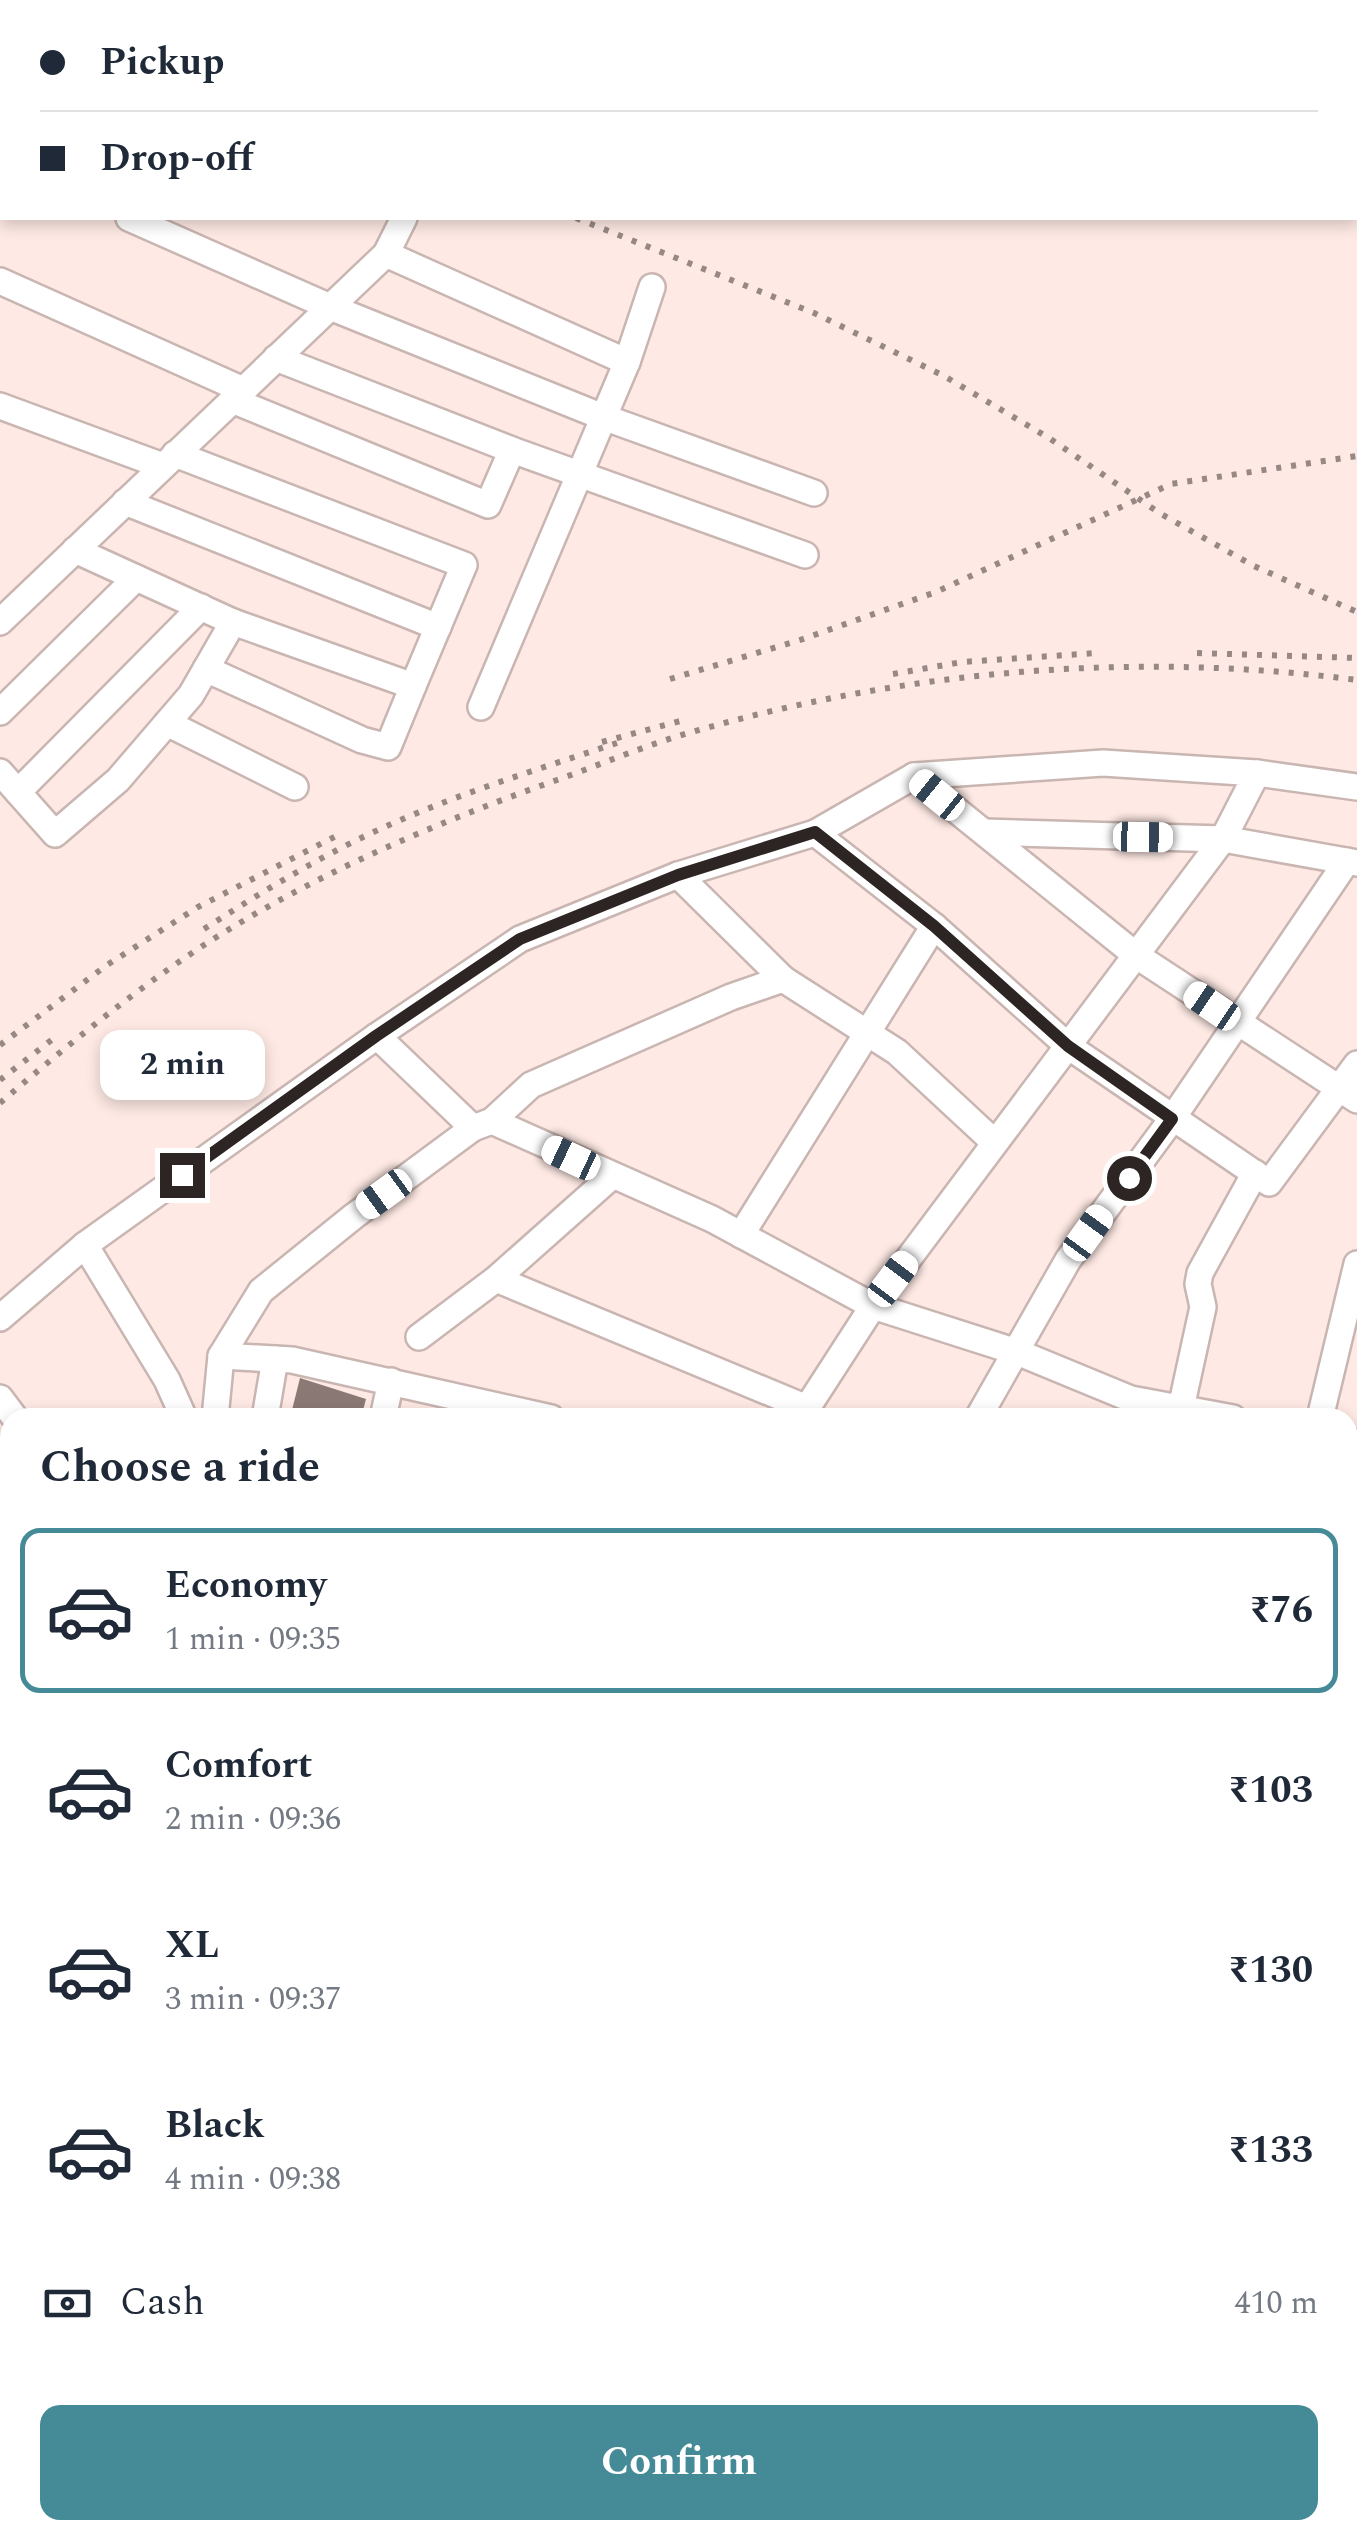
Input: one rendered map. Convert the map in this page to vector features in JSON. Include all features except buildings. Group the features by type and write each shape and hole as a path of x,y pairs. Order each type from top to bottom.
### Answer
{"street":[{"path":"134,220 330,307 603,417 814,493"},
{"path":"0,622 386,254 403,220"},
{"path":"386,254 626,362"},
{"path":"0,281 488,506 512,450"},
{"path":"481,707 626,362 652,287"},
{"path":"276,358 512,450 805,555"},
{"path":"0,406 169,460 464,565 388,747 362,740 206,669"},
{"path":"125,502 438,627"},
{"path":"75,550 234,622 413,686"},
{"path":"0,712 136,578"},
{"path":"18,792 201,607"},
{"path":"0,772 54,834 118,780 191,695 234,622"},
{"path":"167,723 295,787"},
{"path":"0,1318 85,1245 376,1036 520,939 678,875 815,832 914,776 1103,762 1257,772 1357,787"},
{"path":"496,1279 807,1408 872,1306 1223,839 1257,772"},
{"path":"914,776 1137,956 1348,1094"},
{"path":"815,832 934,926 1068,1046 1269,1182 1348,1094 1357,1064"},
{"path":"984,832 1223,839 1352,862 1068,1260 984,1408"},
{"path":"678,875 783,979 897,1052 994,1142"},
{"path":"742,1235 934,926"},
{"path":"216,1408 221,1356 261,1291 354,1216 482,1125 530,1085 731,997 783,979"},
{"path":"376,1036 482,1125 612,1176 742,1235 872,1306 1017,1352 1128,1408 1181,1408 1203,1307 1200,1273 1255,1174"},
{"path":"419,1336 496,1279 612,1176"},
{"path":"85,1245 167,1380 180,1408"},
{"path":"1322,1408 1357,1264"},
{"path":"221,1356 292,1360 484,1408"},
{"path":"267,1408 275,1359"},
{"path":"385,1408 391,1382"}],"railway":[{"path":"581,220 814,313 944,376 1049,438 1161,514 1254,566 1357,612"},
{"path":"670,679 800,640 936,592 1171,484 1357,456"},
{"path":"893,674 962,662 1097,653"},
{"path":"1197,653 1357,658"},
{"path":"0,1103 159,976 297,891 468,813 675,737 855,694 1022,672 1190,667 1357,680"},
{"path":"602,742 684,720"},
{"path":"204,929 298,871 388,825 617,743"},
{"path":"0,1045 107,965 198,907 338,835"},
{"path":"0,1080 58,1035"}],"route":[{"path":"182,1175 520,939 678,875 815,832 934,926 1068,1046 1172,1119 1129,1178"}]}
